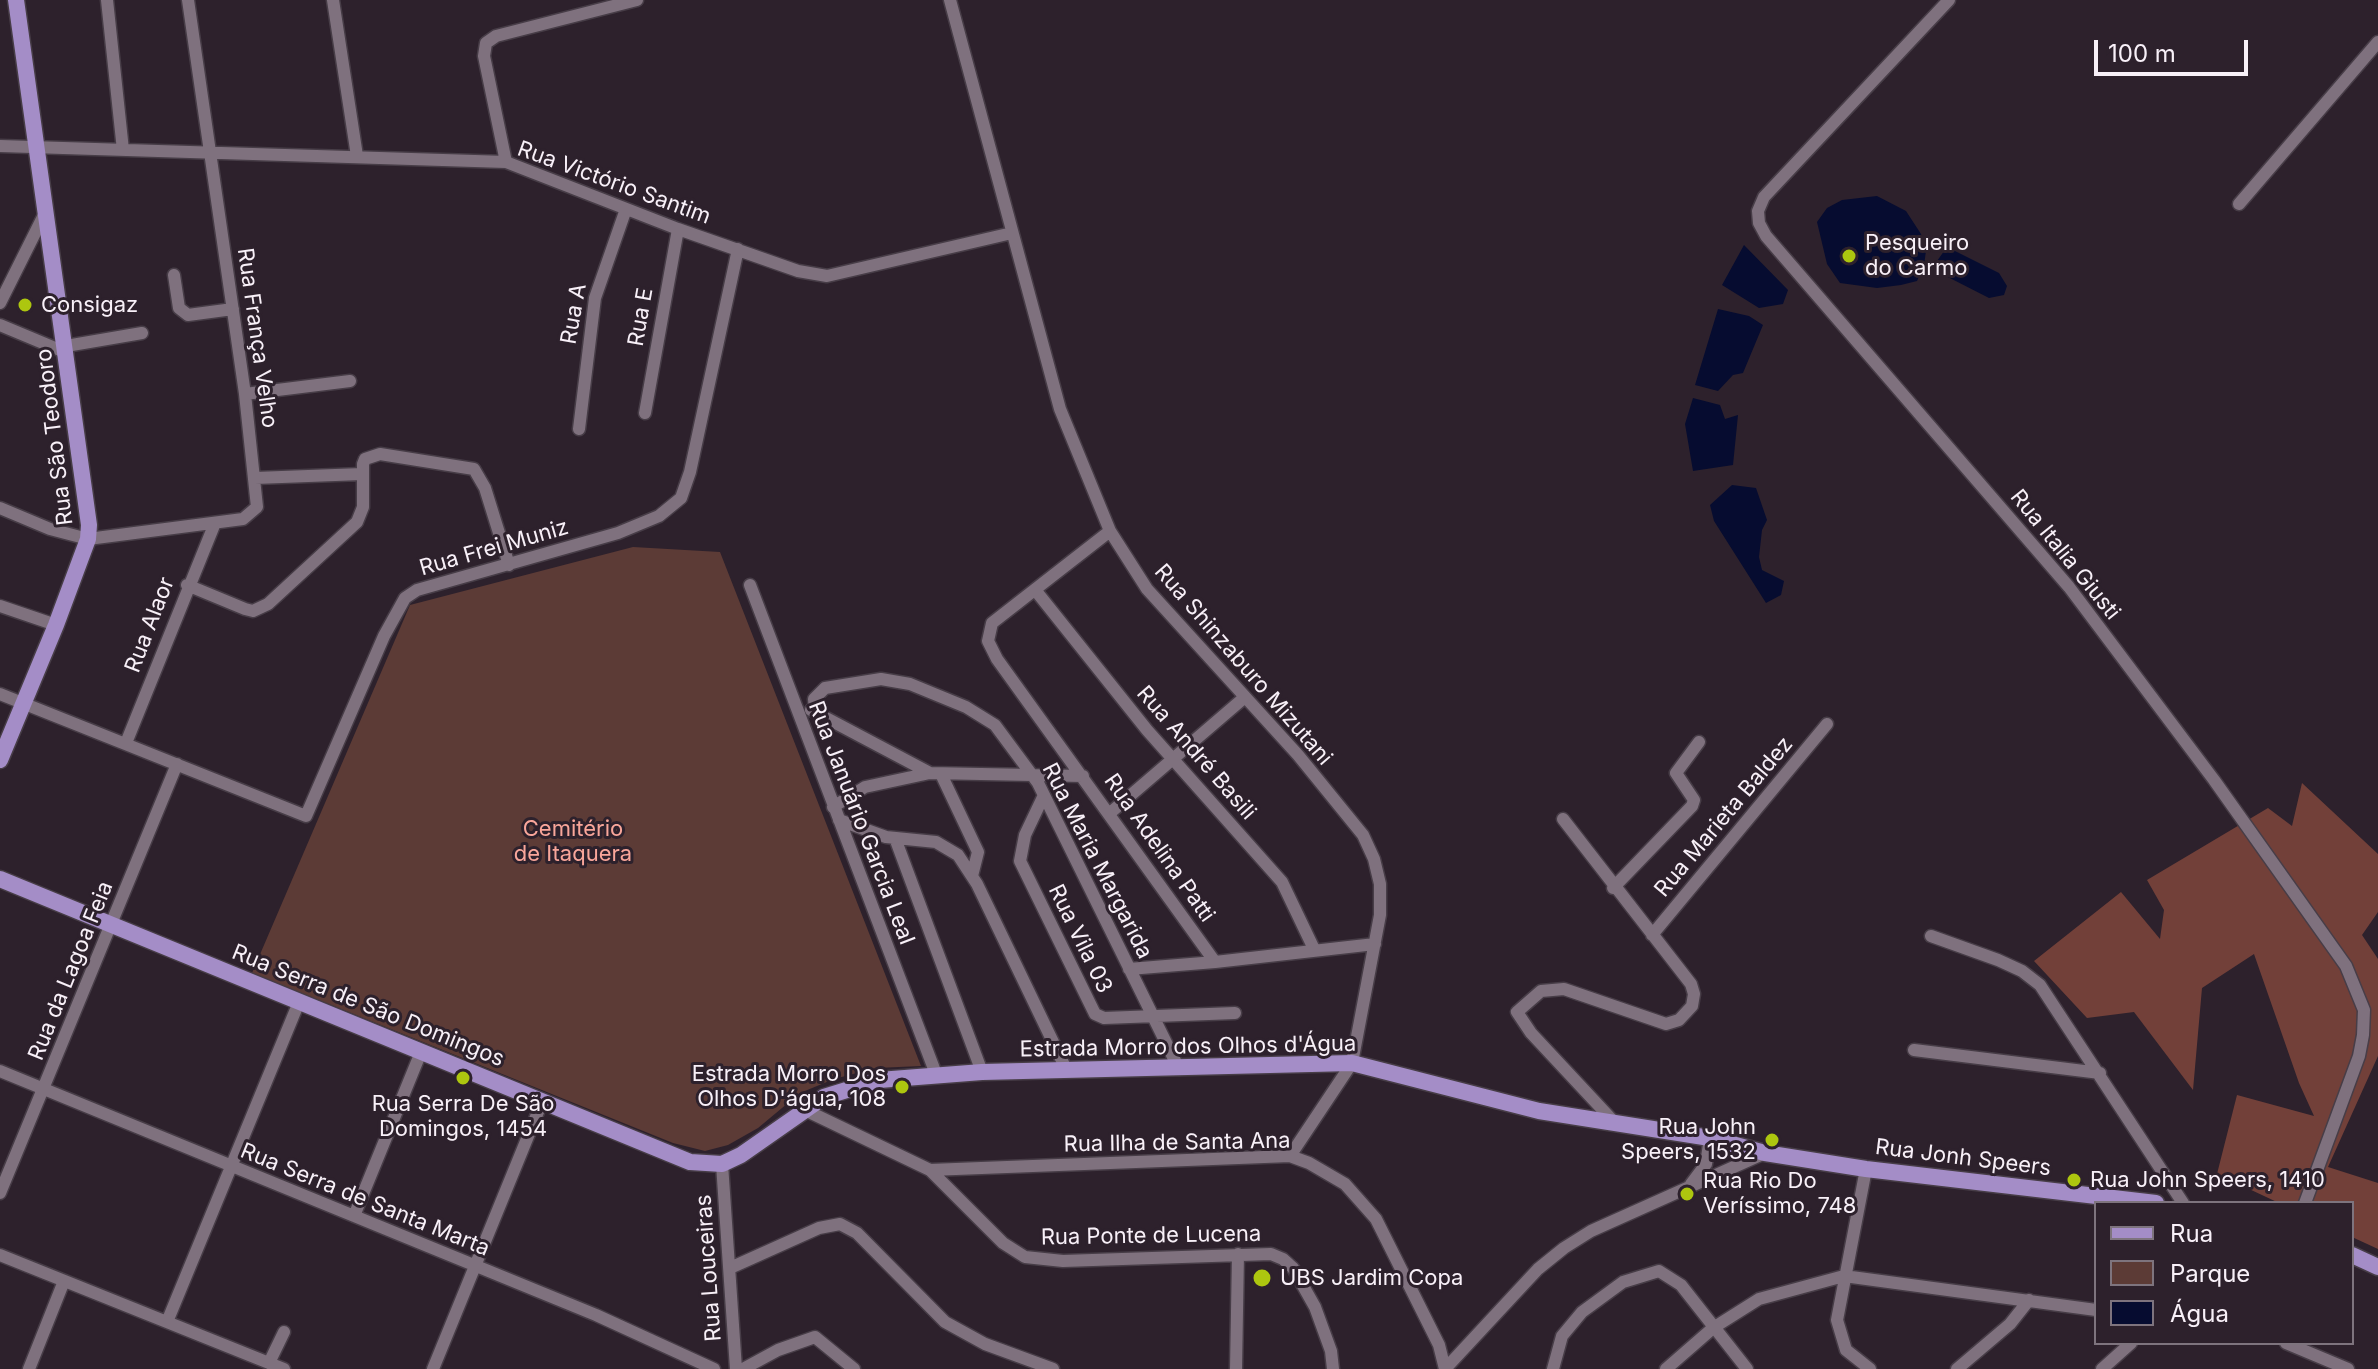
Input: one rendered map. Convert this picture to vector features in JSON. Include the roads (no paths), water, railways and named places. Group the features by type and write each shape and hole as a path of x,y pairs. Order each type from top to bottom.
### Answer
{"main road":[{"name":"Rua São Teodoro","path":"0,760 88,539 88,508 67,350 16,0"},
{"name":"Rua Serra de São Domingos","path":"0,879 673,1157 722,1164"},
{"name":"Estrada Morro dos Olhos d'Água","path":"722,1164 741,1155 832,1094 856,1085 936,1074 1352,1063 1581,1120 1710,1138 1765,1153"},
{"name":"Rua Jonh Speers","path":"1765,1153 1866,1169 2139,1201"},
{"path":"2354,1256 2378,1267"}],"street":[{"path":"107,0 123,150"},
{"name":"Rua França Velho","path":"88,539 243,519 254,513 255,478 245,394 188,0"},
{"path":"333,0 357,156"},
{"path":"506,162 484,56 486,43 496,36 637,0"},
{"name":"Rua Shinzaburo Mizutani","path":"950,0 1069,438 1110,531 1147,589 1363,835 1380,884 1375,944 1352,1063 1290,1156"},
{"name":"Rua Italia Giusti","path":"1949,0 1764,197 1758,211 1759,223 1766,236 2069,587 2214,780 2346,966 2364,1010 2363,1035 2359,1056 2306,1201"},
{"path":"2239,204 2378,42"},
{"name":"Rua Victório Santim","path":"0,146 506,162 678,229 798,271 827,276 1012,233"},
{"name":"Rua A","path":"579,429 595,298 626,209"},
{"path":"0,303 46,211"},
{"name":"Rua E","path":"645,413 678,229"},
{"name":"Rua Frei Muniz","path":"177,764 306,816 384,636 405,598 417,590 643,524 659,516 681,498 690,472 738,249"},
{"path":"174,275 179,308 188,315 233,309"},
{"path":"0,325 67,350 142,333"},
{"path":"245,394 350,381"},
{"path":"187,585 253,611 268,604 357,522 363,507 365,459 380,454 474,469 485,488 509,565"},
{"path":"255,478 362,474"},
{"path":"0,508 50,529 88,539"},
{"name":"Rua Alaor","path":"126,743 187,585 215,523"},
{"path":"1036,591 1110,531"},
{"name":"Rua Januário Garcia Leal","path":"750,585 936,1074"},
{"name":"Rua Adelina Patti","path":"1036,591 992,623 988,641 997,659 1215,962"},
{"name":"Rua André Basili","path":"1036,591 1172,760 1282,882 1314,949"},
{"path":"0,606 56,625"},
{"name":"Rua Maria Margarida","path":"814,705 825,688 847,682 881,679 910,684 966,707 995,725 1033,774 1179,1069"},
{"path":"0,694 177,764"},
{"path":"1110,813 1245,697"},
{"path":"796,707 814,705 935,774 978,852 972,876"},
{"name":"Rua Marieta Baldez","path":"1652,935 1827,724"},
{"path":"1613,888 1692,806 1694,800 1676,773 1699,742"},
{"name":"Rua da Lagoa Feia","path":"0,1193 177,764"},
{"path":"833,807 865,787 935,774 1083,776"},
{"name":"Rua Vila 03","path":"1044,795 1019,854 1091,1009 1104,1018 1235,1013"},
{"path":"1563,819 1613,888 1691,984 1694,994 1692,1006 1679,1020 1666,1024 1564,989 1541,991 1517,1012 1531,1033 1617,1125"},
{"path":"839,820 895,838 949,847 972,876 1066,1069"},
{"path":"895,838 982,1072"},
{"path":"1931,936 2010,966 2040,985 2182,1201"},
{"path":"1129,969 1375,944"},
{"path":"167,1322 299,1002"},
{"path":"1914,1050 2100,1073"},
{"path":"354,1216 421,1052"},
{"name":"Rua Serra de Santa Marta","path":"0,1071 474,1265 714,1369"},
{"path":"1581,1120 1587,1092"},
{"path":"433,1369 542,1102"},
{"name":"Rua Ilha de Santa Ana","path":"805,1110 930,1170 1290,1156 1330,1173 1358,1197 1376,1219 1439,1345 1445,1369"},
{"path":"1688,1187 1706,1164 1710,1138"},
{"path":"1445,1369 1538,1269 1564,1248 1591,1231 1765,1153"},
{"name":"Rua Louceiras","path":"722,1164 736,1369"},
{"path":"1866,1169 1837,1320 1839,1336 1846,1350 1870,1369"},
{"name":"Rua Ponte de Lucena","path":"930,1170 1003,1243 1025,1257 1063,1261 1271,1254 1293,1268 1315,1307 1331,1351 1333,1369"},
{"path":"730,1268 819,1228 840,1224 857,1233 945,1322 985,1344 1053,1369"},
{"path":"1235,1368 1238,1254"},
{"path":"0,1255 284,1369"},
{"path":"1553,1369 1562,1336 1582,1312 1623,1282 1659,1271 1681,1285 1747,1369"},
{"path":"1666,1369 1713,1328 1759,1299 1844,1276 2094,1310"},
{"path":"29,1369 64,1281"},
{"path":"1957,1369 2010,1324 2029,1300"},
{"path":"269,1363 284,1332"},
{"path":"743,1369 778,1350 815,1337 854,1369"},
{"path":"2102,1369 2129,1345"},
{"path":"2291,1345 2348,1369"}],"water":[{"path":"1877,196 1906,211 1921,234 1926,251 1924,265 1917,281 1901,285 1877,288 1840,283 1827,264 1817,222 1827,208 1842,200"},
{"path":"1744,245 1788,290 1783,304 1759,308 1722,285"},
{"path":"1947,247 1999,273 2007,286 2004,295 1989,298 1940,273 1937,261"},
{"path":"1718,309 1749,316 1763,325 1743,373 1733,375 1718,391 1695,385"},
{"path":"1693,398 1720,405 1725,419 1738,415 1733,465 1693,471 1685,424"},
{"path":"1732,485 1756,488 1767,520 1762,530 1759,557 1762,570 1784,581 1781,595 1766,603 1714,521 1710,505"}],"place":[{"name":"Pesqueiro do Carmo","path":"1849,256"},
{"name":"Consigaz","path":"25,305"},
{"name":"Rua Serra De São Domingos, 1454","path":"463,1078"},
{"name":"Estrada Morro Dos Olhos D'água, 108","path":"902,1087"},
{"name":"Rua John Speers, 1532","path":"1772,1140"},
{"name":"Rua John Speers, 1410","path":"2074,1180"},
{"name":"Rua Rio Do Veríssimo, 748","path":"1687,1194"},
{"name":"UBS Jardim Copa","path":"1262,1278"}],"park label":[{"name":"Cemitério de Itaquera","path":"573,842"}]}
